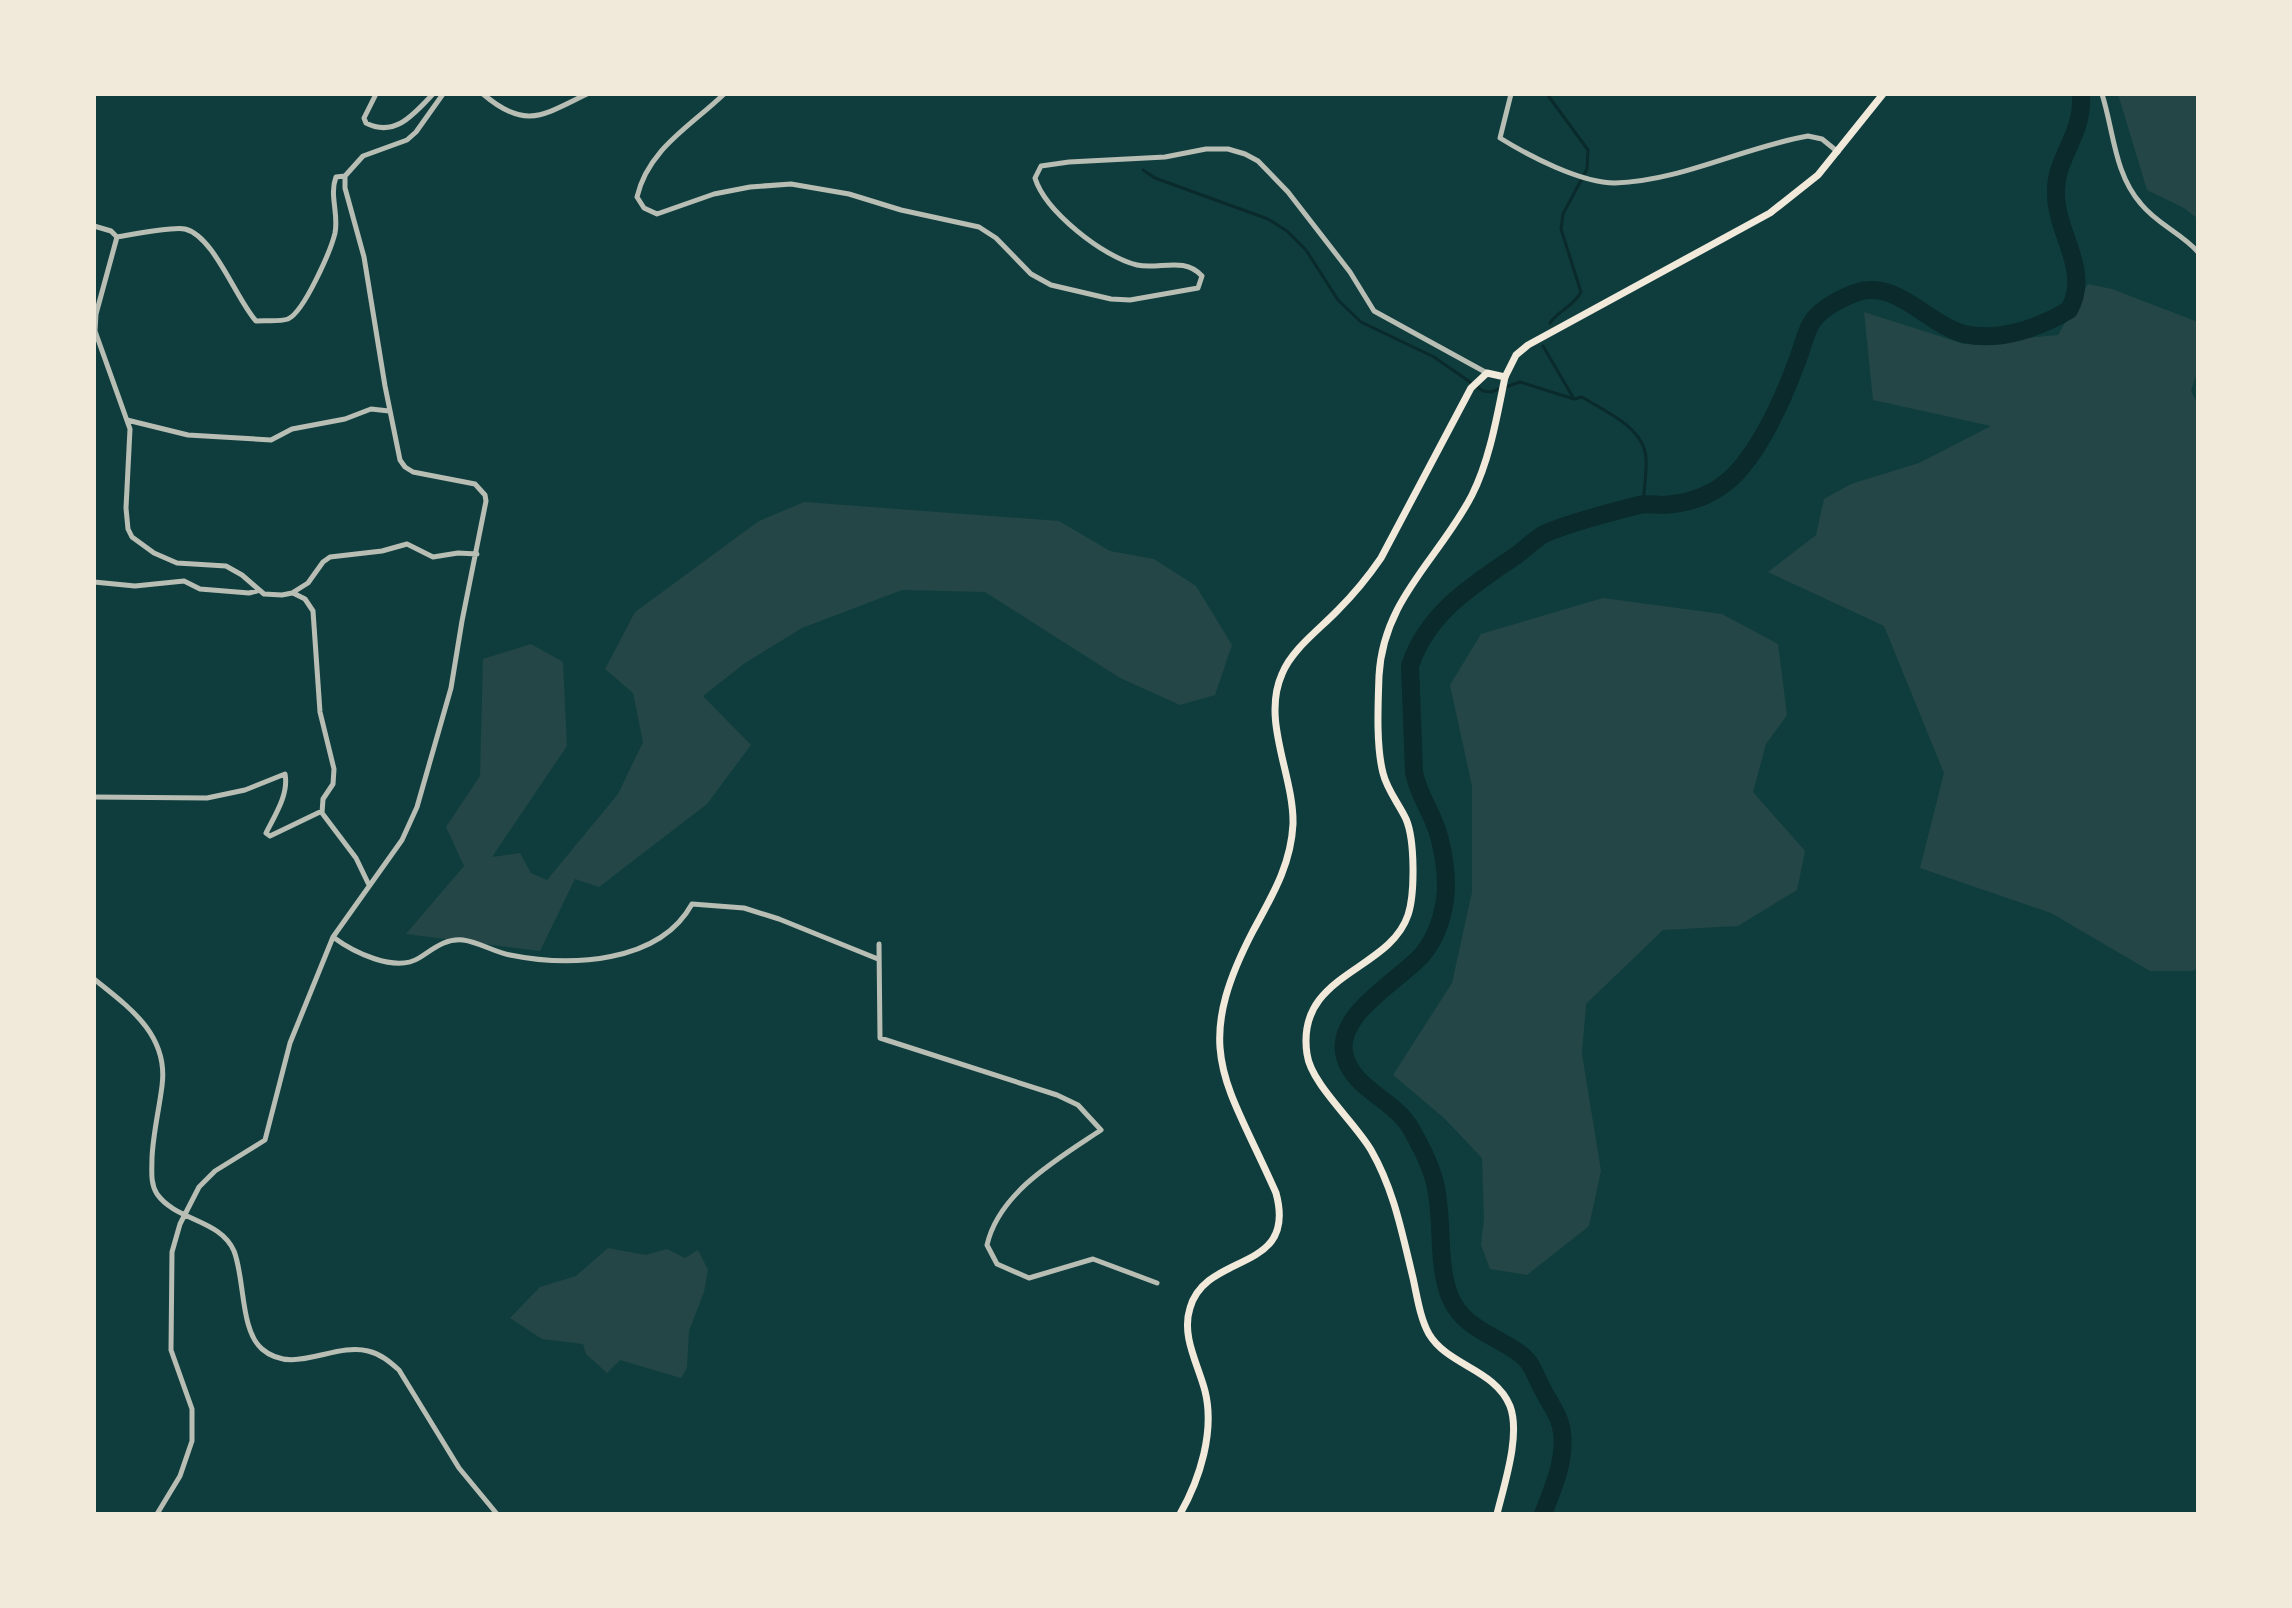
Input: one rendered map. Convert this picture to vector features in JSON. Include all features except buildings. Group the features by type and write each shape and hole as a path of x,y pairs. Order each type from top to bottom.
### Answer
{"main road":[{"path":"1497,1514 1510,1455 1511,1409 1498,1387 1457,1359 1429,1333 1391,1189 1364,1138 1311,1073 1306,1038 1313,1010 1323,996 1386,945 1407,918 1412,879 1409,830 1383,775 1380,750 1379,677 1382,649 1400,600 1446,536 1483,471 1505,377 1516,355 1528,345 1770,213 1796,195 1838,152 1883,94"},
{"path":"1180,1514 1199,1467 1209,1424 1205,1390 1188,1330 1191,1304 1206,1284 1267,1247 1278,1233 1281,1213 1276,1193 1224,1078 1218,1029 1230,979 1283,874 1289,854 1293,822 1275,709 1282,672 1363,583 1381,558 1471,388 1487,373 1505,377"}],"street":[{"path":"376,94 364,118 366,123 382,129 393,128 408,119 433,94"},
{"path":"117,237 185,228 203,239 244,308 256,321 288,319 302,306 335,232 332,187 336,177 345,176 363,156 407,140 443,94"},
{"path":"483,94 500,109 519,117 548,113 587,94"},
{"path":"724,94 665,144 646,171 637,197 644,208 657,214 714,194 791,184 849,194 901,210 979,227 996,238 1031,274 1051,285 1111,299 1130,300 1198,288 1202,276 1184,264 1136,265 1097,246 1053,209 1040,193 1035,178 1041,166 1228,149 1258,161 1288,192 1350,272 1374,311 1487,373"},
{"path":"1511,94 1500,138 1521,151 1580,175 1613,183 1649,178 1808,136 1822,139 1838,152"},
{"path":"2102,94 2125,181 2141,205 2198,252"},
{"path":"157,1514 180,1476 192,1441 192,1409 171,1350 172,1252 184,1213 199,1187 215,1171 265,1140 290,1043 333,937 402,840 417,807 451,688 486,501 485,495 475,484 413,472 400,460 364,257 345,188 345,176"},
{"path":"94,226 111,231 117,237"},
{"path":"117,237 96,314 95,331 131,437 126,524 132,537 154,553 177,563 226,566 242,575 258,591"},
{"path":"127,420 188,435 271,440 292,429 345,419 371,409 389,411"},
{"path":"94,582 135,586 184,581 200,589 258,591 273,595 292,593 308,583 323,562 338,554 382,551 407,544 433,557 477,554"},
{"path":"292,593 305,599 313,611 320,712 335,778 323,799 322,811 356,858 369,885"},
{"path":"94,797 207,798 245,790 285,774 280,805 266,833 270,836 322,811"},
{"path":"333,937 355,950 398,963 418,958 446,942 463,940 514,956 564,962 605,957 644,947 677,927 692,904 744,908 878,959"},
{"path":"879,944 880,1038 1057,1095 1078,1105 1101,1130 1058,1158 1011,1199 987,1245 997,1264 1029,1278 1093,1259 1157,1283"},
{"path":"94,979 143,1021 159,1049 163,1081 152,1179 157,1194 213,1228 232,1247 241,1270 247,1321 262,1349 276,1357 293,1360 354,1349 370,1351 386,1358 399,1370 459,1468 497,1514"}],"shaded area":[{"path":"2118,94 2198,94 2198,219 2184,208 2147,190"},
{"path":"2088,284 2112,289 2198,322 2198,370 2191,391 2198,405 2198,968 2193,971 2150,971 2051,913 1920,868 1944,773 1884,626 1768,572 1816,535 1824,499 1851,484 1919,463 1991,426 1873,400 1864,312 1964,344 2058,335"},
{"path":"804,502 1059,521 1110,551 1154,559 1196,586 1232,645 1215,695 1180,705 1120,678 985,592 902,590 802,628 745,663 703,696 751,745 707,804 599,887 575,879 540,951 406,934 464,866 446,827 480,776 483,659 531,644 563,662 567,746 492,857 520,853 531,873 547,880 618,794 643,742 633,693 605,669 635,612 759,521"},
{"path":"1603,598 1722,614 1778,644 1787,715 1766,744 1753,792 1805,851 1797,890 1738,926 1663,930 1586,1004 1582,1054 1601,1171 1589,1226 1527,1275 1490,1269 1481,1245 1484,1219 1482,1158 1444,1118 1393,1075 1452,983 1472,892 1472,786 1450,685 1481,634"},
{"path":"608,1248 646,1255 667,1249 685,1258 698,1250 708,1270 704,1292 689,1331 687,1368 681,1378 620,1360 607,1373 586,1354 583,1344 542,1339 510,1318 540,1287 576,1276"}],"waterway":[{"path":"1547,94 1588,150 1587,169 1563,214 1561,229 1581,292 1550,323"},
{"path":"1543,1514 1562,1456 1562,1432 1557,1416 1527,1360 1471,1324 1456,1308 1446,1283 1438,1197 1428,1161 1403,1118 1357,1078 1345,1057 1344,1042 1349,1027 1370,1000 1427,949 1437,929 1445,900 1445,871 1440,840 1414,772 1410,666 1418,647 1440,615 1469,589 1542,535 1639,505 1693,500 1714,491 1732,477 1755,448 1775,414 1814,319 1838,301 1870,290 1884,292 1911,304 1950,329 1977,336 2018,332 2069,310 2075,296 2075,267 2056,195 2059,169 2078,123 2081,94"},
{"path":"1143,170 1155,178 1268,219 1287,231 1306,250 1338,300 1361,322 1434,357 1483,391 1491,392 1520,382 1574,399 1582,397 1622,421 1644,447 1643,504"},
{"path":"1543,346 1574,399"}]}
